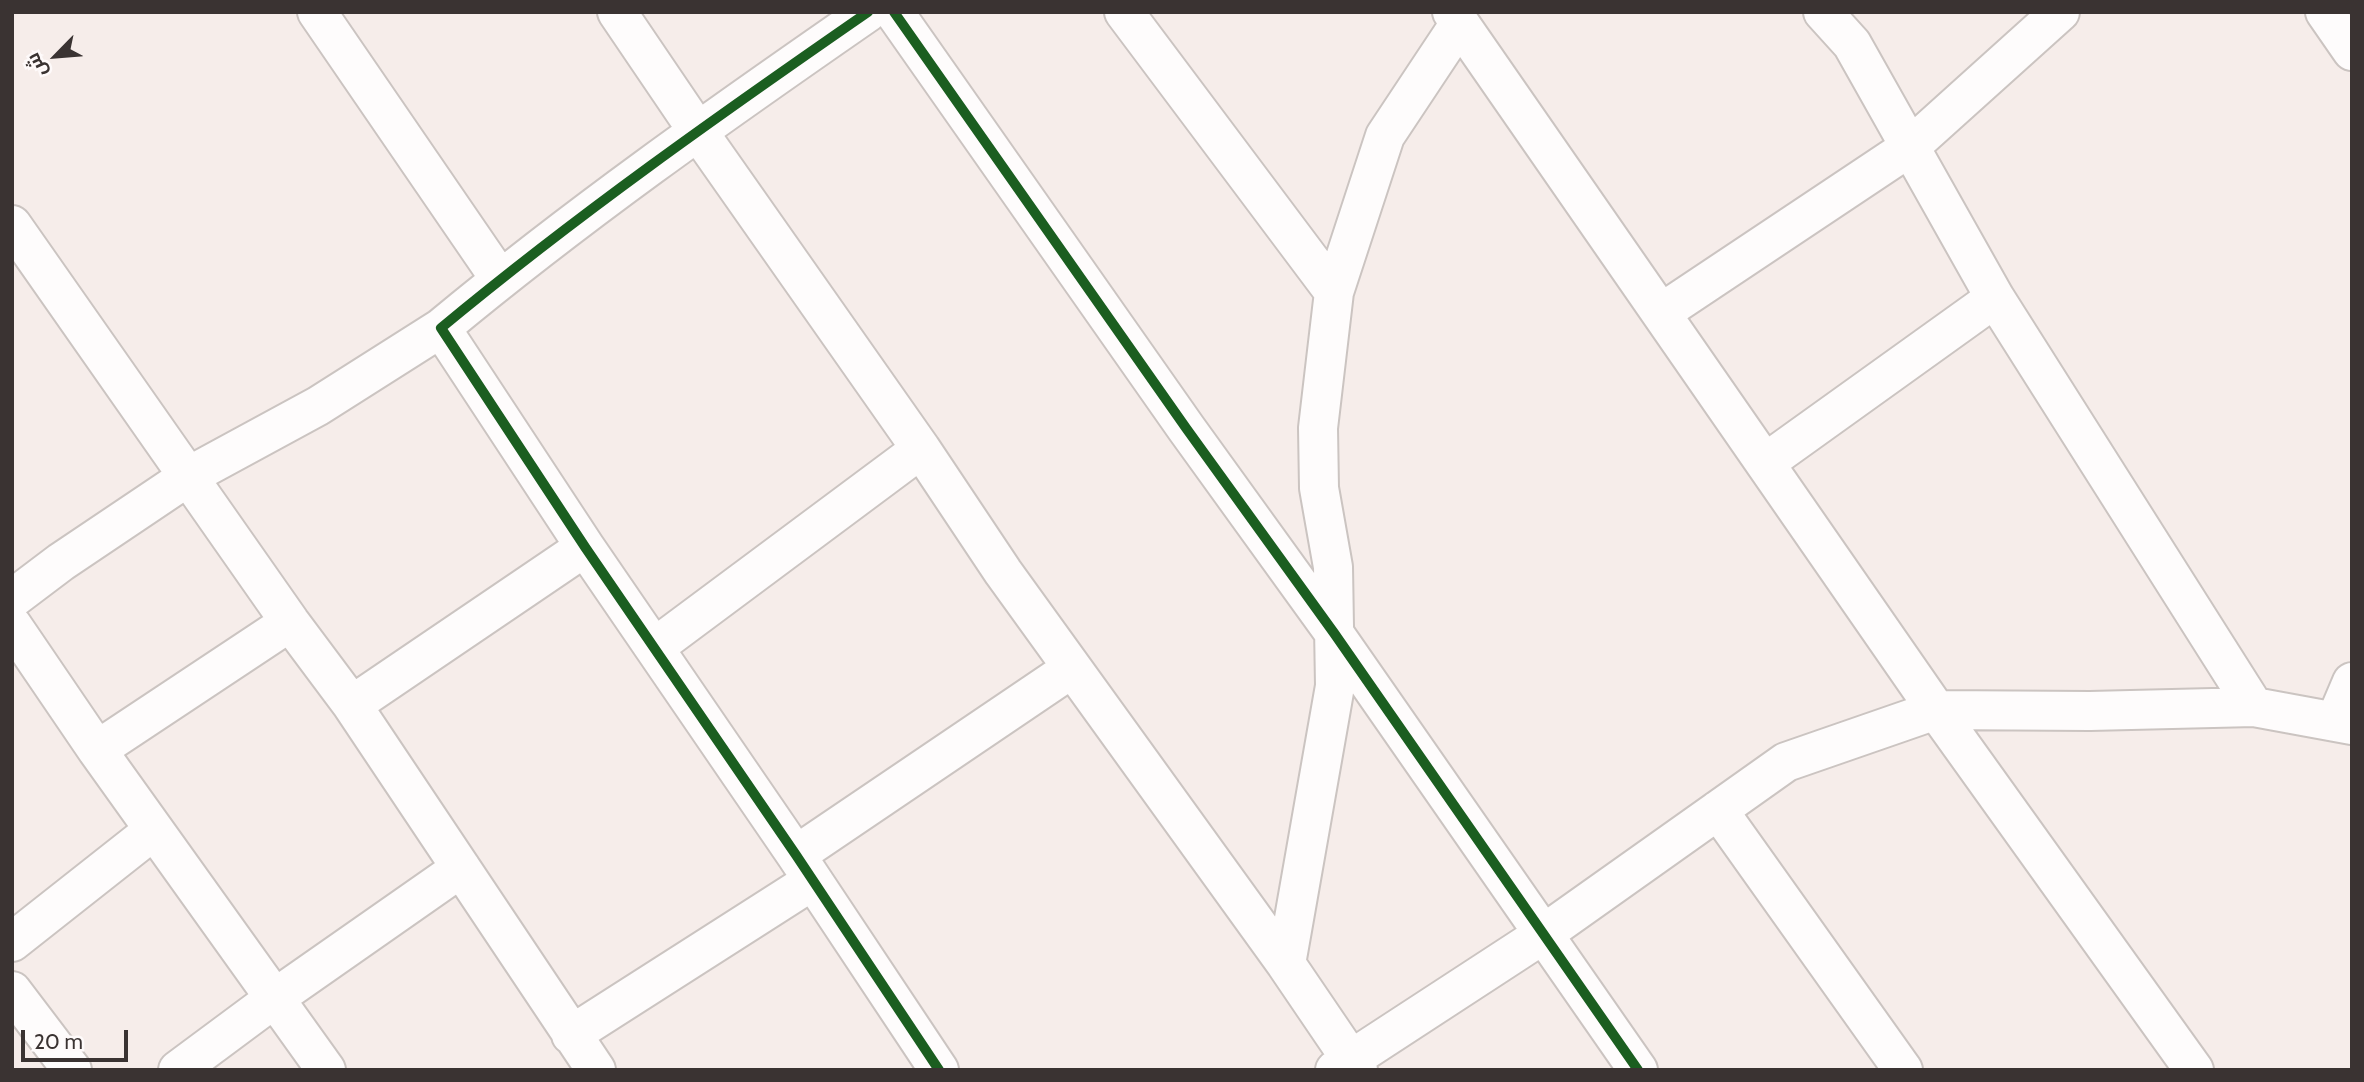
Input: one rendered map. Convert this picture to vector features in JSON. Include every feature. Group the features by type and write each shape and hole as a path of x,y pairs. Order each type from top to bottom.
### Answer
{"street":[{"path":"617,12 1071,669 1286,964 1348,1066 1542,934 1786,762 1936,710 2254,706 2343,724 2352,682"},
{"path":"12,599 61,562 189,476 318,406 441,328 500,278 697,130 868,12"},
{"path":"894,12 1170,406 1334,633 1637,1070"},
{"path":"1124,12 1334,292"},
{"path":"1823,12 1852,44 1995,298 2254,706"},
{"path":"1661,313 1910,147 2060,12"},
{"path":"2325,12 2352,51"},
{"path":"320,13 500,278"},
{"path":"1286,964 1335,686 1333,567 1319,488 1318,428 1334,292 1385,136 1456,18 1936,710 2194,1070"},
{"path":"15,233 290,622 352,705 596,1070"},
{"path":"1765,463 1995,298"},
{"path":"441,328 585,547 939,1070"},
{"path":"655,647 921,449"},
{"path":"352,705 585,547"},
{"path":"97,750 290,622"},
{"path":"12,625 97,750 326,1070"},
{"path":"571,1035 804,868 1071,669"},
{"path":"1718,810 1898,1068"},
{"path":"12,942 154,830"},
{"path":"178,1070 275,998 461,868"},
{"path":"12,991 72,1070"}],"cycle path":[{"path":"868,12 597,205 441,328 585,547 939,1070"},
{"path":"894,12 1186,428 1334,633 1638,1070"}]}
